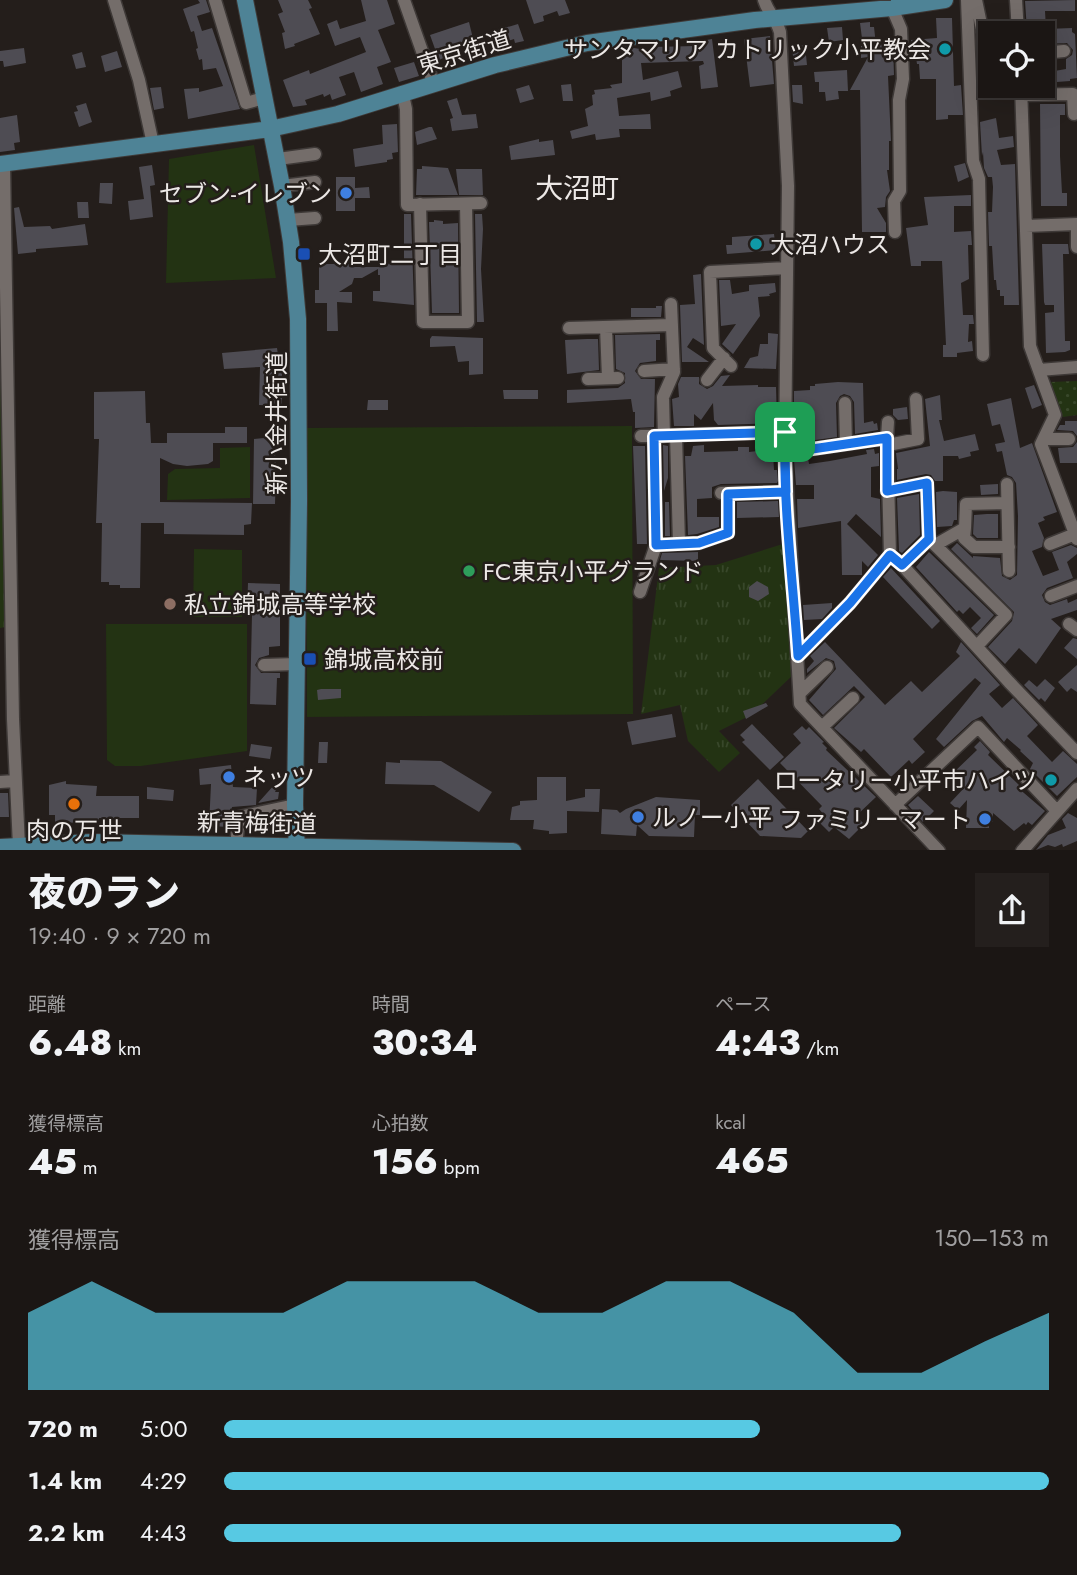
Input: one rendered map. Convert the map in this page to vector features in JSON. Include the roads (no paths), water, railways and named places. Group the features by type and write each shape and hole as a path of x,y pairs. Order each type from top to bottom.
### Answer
{"main road":[{"name":"新小金井街道","path":"245,0 278,159 295,281 299,501 295,805 297,849"},
{"name":"東京街道","path":"2,164 270,129 338,114 495,65 566,47 775,17 892,8 944,0"},
{"name":"新青梅街道","path":"0,847 92,842 297,849 513,850"}],"street":[{"path":"114,0 139,80 153,144"},
{"path":"215,0 246,103 264,98"},
{"path":"404,0 434,85"},
{"path":"764,0 767,9 775,17 780,32 787,150 785,453 800,704 939,850"},
{"path":"967,0 973,161 979,179 987,306 983,355"},
{"path":"976,0 980,21"},
{"path":"1016,0 1017,21"},
{"path":"892,8 901,29 903,79 899,100 900,191 894,201 895,232"},
{"path":"1055,52 1063,51"},
{"path":"1055,93 1073,94 1074,114"},
{"path":"403,95 406,109 407,205 481,204"},
{"path":"1022,98 1030,346 1055,415 1041,444 1076,536 1050,544"},
{"path":"278,159 315,154"},
{"path":"2,164 6,720 15,781 19,846"},
{"path":"282,186 315,182"},
{"path":"420,204 423,322 468,322 466,204"},
{"path":"288,220 315,218"},
{"path":"1026,226 1077,224 1077,247"},
{"path":"707,380 727,362 713,348 710,272 787,268"},
{"path":"640,592 656,545 659,436 663,397 674,369 671,304"},
{"path":"569,328 672,325"},
{"path":"589,379 613,378 606,327"},
{"path":"1039,370 1077,367"},
{"path":"644,371 674,369"},
{"path":"785,453 846,444 918,439 916,399"},
{"path":"845,403 846,444"},
{"path":"798,656 850,603 890,555 888,422"},
{"path":"659,436 785,432"},
{"path":"659,436 679,543"},
{"path":"1044,439 1069,439"},
{"path":"887,491 927,483 933,541 1006,615 977,646"},
{"path":"1007,484 1009,571"},
{"path":"656,545 699,543 728,533 724,494 786,492"},
{"path":"1007,503 966,504 964,538 974,547 1009,547"},
{"path":"902,565 933,541 965,528"},
{"path":"890,555 1077,753"},
{"path":"1051,596 1077,586"},
{"path":"264,664 296,664"},
{"path":"800,692 827,667"},
{"path":"822,727 853,698"},
{"path":"895,805 978,727 1057,811"},
{"path":"0,782 15,781"},
{"path":"1022,850 1077,789"},
{"path":"236,846 239,817 295,805"}],"place":[{"name":"サンタマリア カトリック小平教会","path":"945,49"},
{"name":"セブン-イレブン","path":"346,193"},
{"name":"大沼ハウス","path":"756,244"},
{"name":"大沼町二丁目","path":"304,254"},
{"name":"FC東京小平グランド","path":"469,571"},
{"name":"私立錦城高等学校","path":"170,604"},
{"name":"錦城高校前","path":"310,659"},
{"name":"ネッツ","path":"229,777"},
{"name":"ロータリー小平市ハイツ","path":"1051,780"},
{"name":"肉の万世","path":"74,804"},
{"name":"ルノー小平","path":"638,817"},
{"name":"ファミリーマート","path":"985,819"}],"district":[{"name":"大沼町","path":"577,188"}]}
